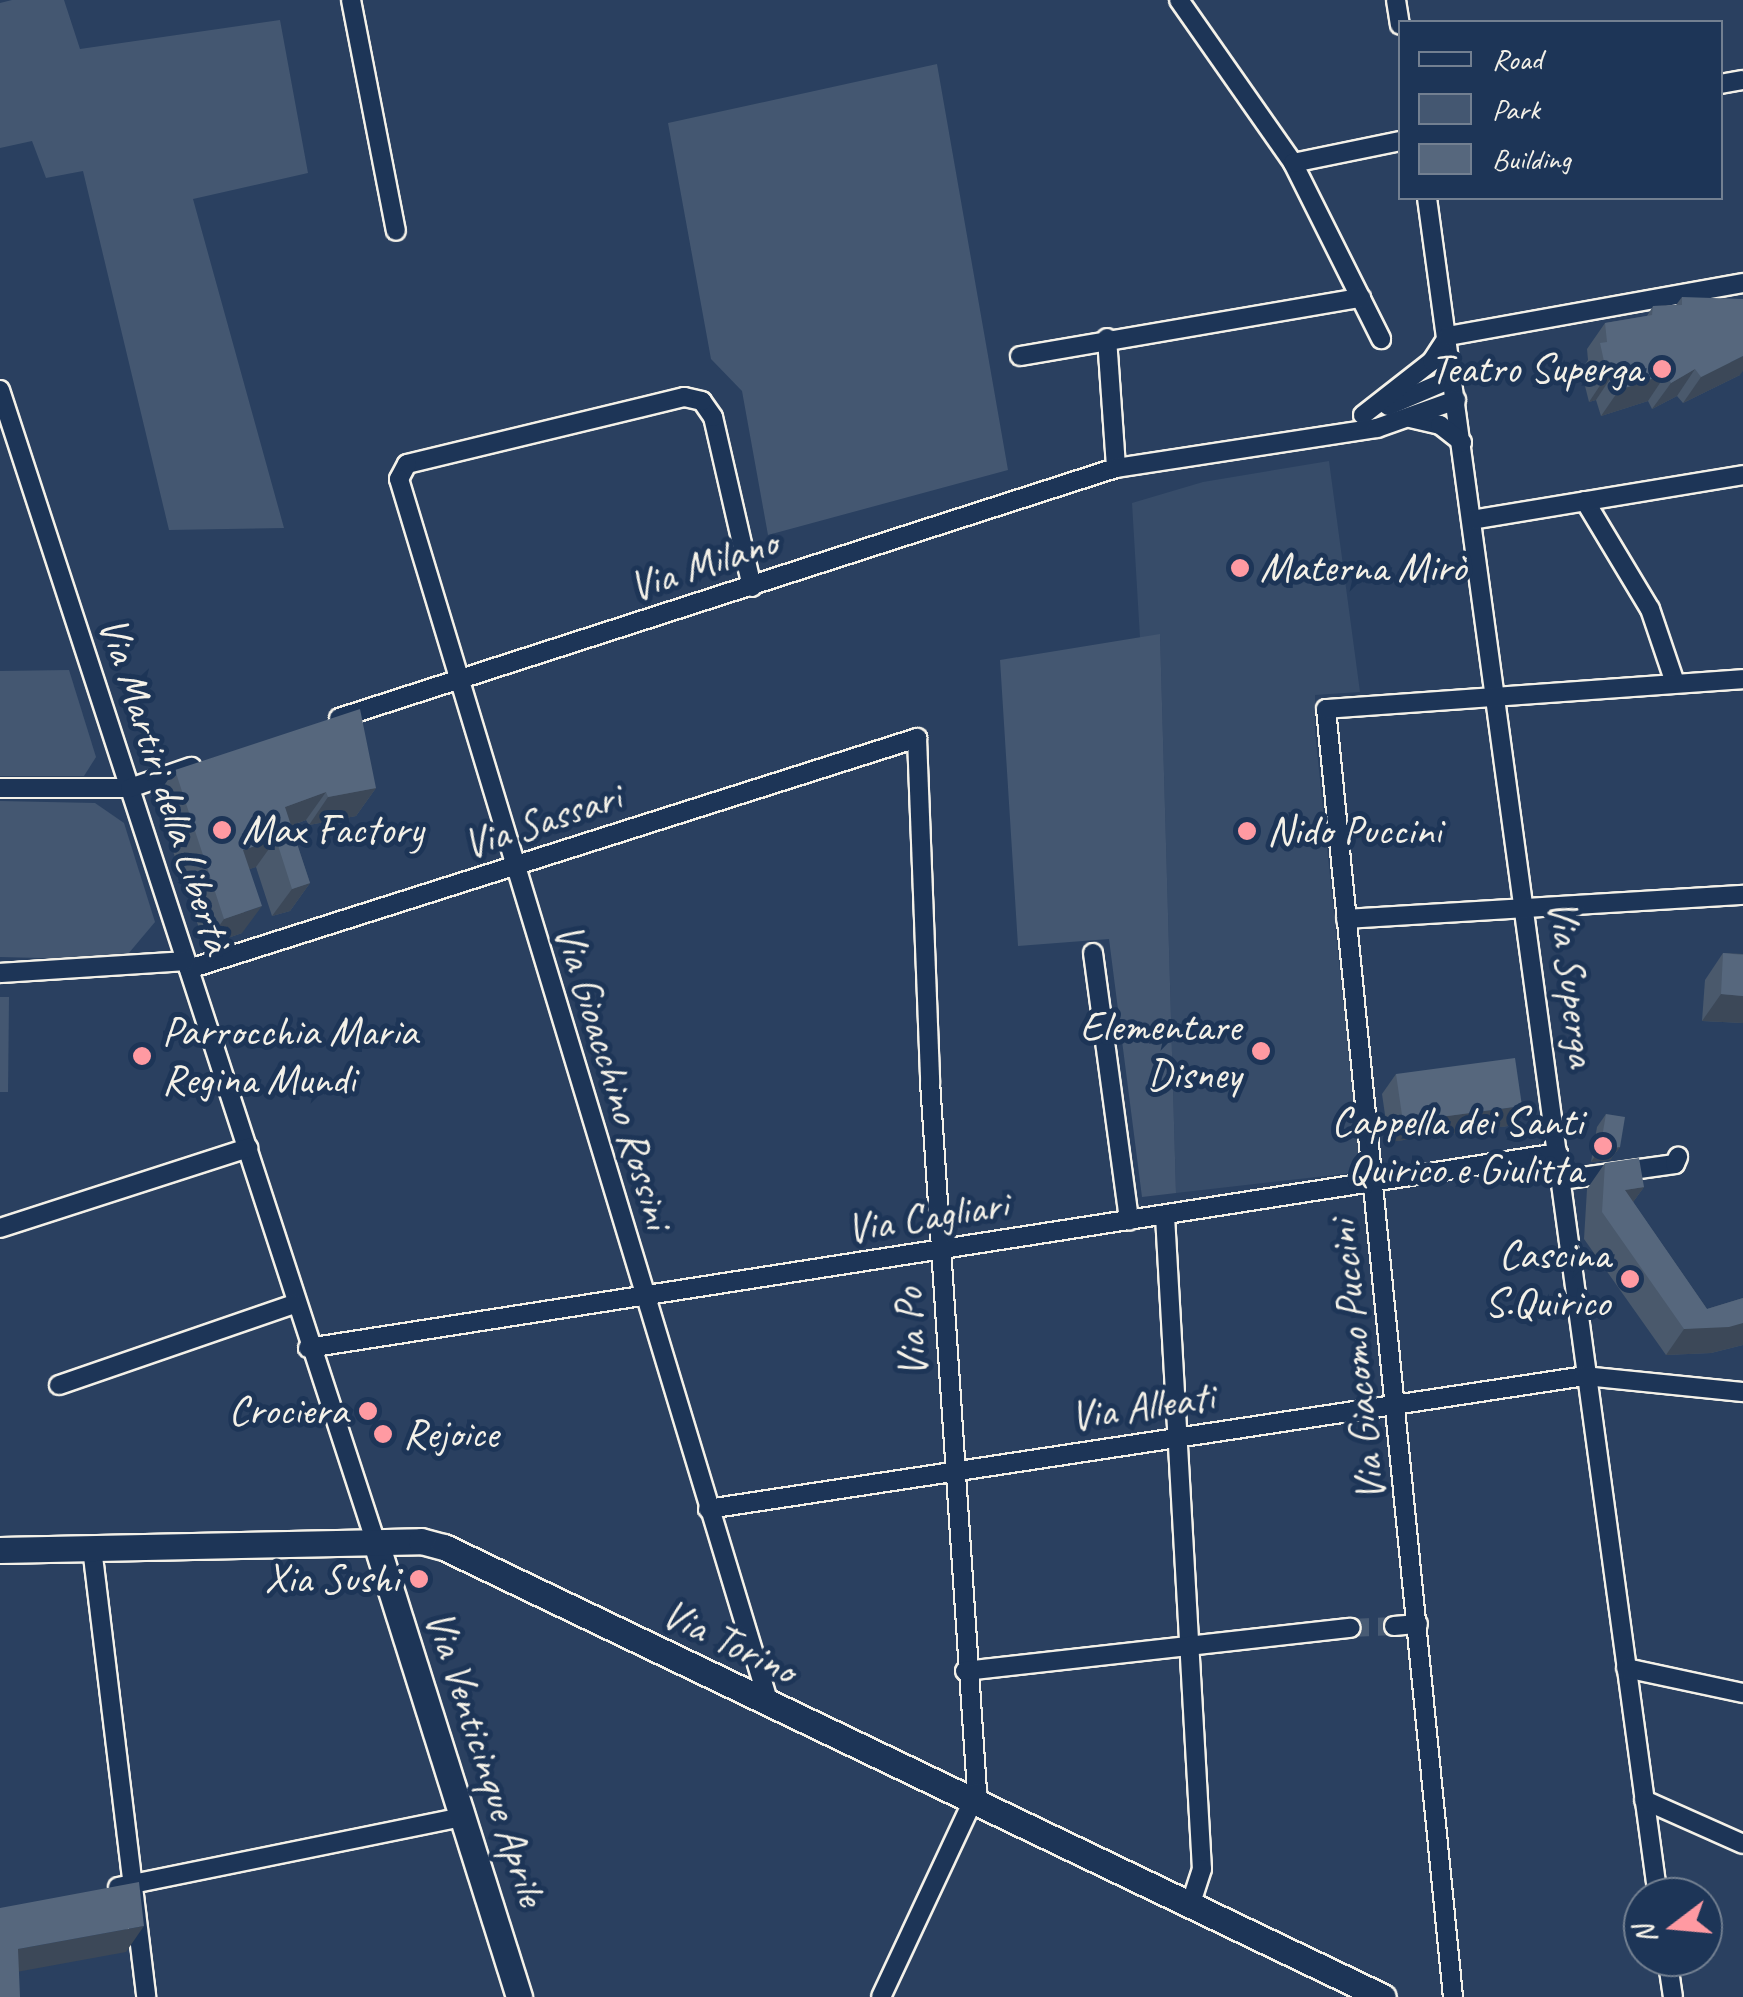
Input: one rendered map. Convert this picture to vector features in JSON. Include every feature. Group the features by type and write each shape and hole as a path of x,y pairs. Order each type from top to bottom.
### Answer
{"main road":[{"name":"Via Torino","path":"0,1550 376,1543 444,1548 1382,1997"},
{"name":"Via Venticinque Aprile","path":"376,1543 519,1997"}],"street":[{"path":"350,0 396,231"},
{"path":"1187,1 1293,163 1381,339"},
{"path":"1293,163 1398,141"},
{"name":"Via Superga","path":"1428,200 1528,908 1585,1376 1655,1877"},
{"path":"1363,415 1432,361 1448,336 1743,283"},
{"path":"1020,356 1107,338 1360,298"},
{"path":"1107,338 1116,468"},
{"name":"Via Milano","path":"1303,435 1453,378"},
{"name":"Via Martiri della Libertà","path":"0,390 248,1148 308,1348 376,1543"},
{"name":"Via Gioacchino Rossini","path":"752,587 712,417 702,401 684,397 407,464 399,478 456,679 770,1707"},
{"name":"Via Milano","path":"313,727 1116,468 1303,435 1377,428 1456,400"},
{"path":"1405,418 1440,425 1462,442"},
{"path":"1472,520 1743,475"},
{"path":"1585,501 1650,609 1675,683"},
{"path":"1498,698 1743,680"},
{"name":"Via Giacomo Puccini","path":"1453,1997 1398,1406 1326,709 1498,698"},
{"name":"Via Sassari","path":"0,973 187,965 513,867 917,738"},
{"name":"Via Po","path":"917,738 964,1671 977,1778 974,1802"},
{"path":"0,788 130,788 220,758"},
{"path":"1346,919 1743,896"},
{"path":"1093,953 1129,1221"},
{"path":"0,1228 248,1148"},
{"name":"Via Cagliari","path":"308,1348 645,1300 1558,1154"},
{"path":"1561,1180 1676,1164 1678,1157"},
{"path":"1165,1216 1202,1869 1190,1905"},
{"path":"58,1386 294,1304"},
{"name":"Via Alleati","path":"708,1508 1585,1376 1743,1392"},
{"path":"92,1548 146,1997"},
{"path":"1394,1626 1418,1624"},
{"path":"964,1671 1351,1628"},
{"path":"1626,1668 1743,1693"},
{"path":"1644,1800 1743,1844"},
{"path":"881,1997 974,1802"},
{"path":"93,1892 462,1816"}],"shaded area":[{"path":"1329,461 1360,692 1315,695 1315,732 1361,1172 1176,1193 1160,635 1140,638 1132,503 1203,482"}],"green space":[{"path":"64,0 80,49 280,20 308,173 193,199 284,528 169,530 83,171 46,178 32,141 0,148 0,3"},
{"path":"937,64 1008,470 768,535 742,391 711,359 668,123"},
{"path":"1160,634 1176,1193 1142,1197 1109,939 1018,946 1000,660"},
{"path":"69,670 96,757 84,776 0,776 0,671"},
{"path":"0,801 95,803 124,823 155,922 123,960 0,957"},
{"path":"0,997 9,997 8,1092 0,1092"}],"building":[{"path":"1682,297 1743,299 1743,356 1701,377 1695,369 1671,383 1666,374 1619,390 1614,373 1607,375 1600,343 1607,342 1605,323 1652,315 1653,306 1682,305"},
{"path":"360,709 376,788 328,797 326,792 285,807 310,883 292,889 276,839 243,850 262,906 224,919 175,770"},
{"path":"1723,953 1743,955 1743,996 1721,994"},
{"path":"1515,1058 1522,1106 1403,1122 1396,1074"},
{"path":"1606,1114 1625,1117 1620,1147 1600,1149"},
{"path":"1639,1158 1644,1187 1625,1190 1707,1309 1743,1298 1743,1323 1684,1329 1602,1212 1605,1163"},
{"path":"139,1882 144,1926 18,1949 20,1997 0,1997 0,1908"}],"tunnel":[{"path":"1351,1628 1394,1626"}],"place":[{"name":"Teatro Superga","path":"1662,369"},
{"name":"Materna Mirò","path":"1240,568"},
{"name":"Max Factory","path":"222,830"},
{"name":"Nido Puccini","path":"1247,831"},
{"name":"Elementare Disney","path":"1261,1051"},
{"name":"Parrocchia Maria Regina Mundi","path":"142,1056"},
{"name":"Cappella dei Santi Quirico e Giulitta","path":"1603,1146"},
{"name":"Cascina S.Quirico","path":"1630,1279"},
{"name":"Crociera","path":"368,1411"},
{"name":"Rejoice","path":"383,1434"},
{"name":"Xia Sushi","path":"419,1579"}]}
